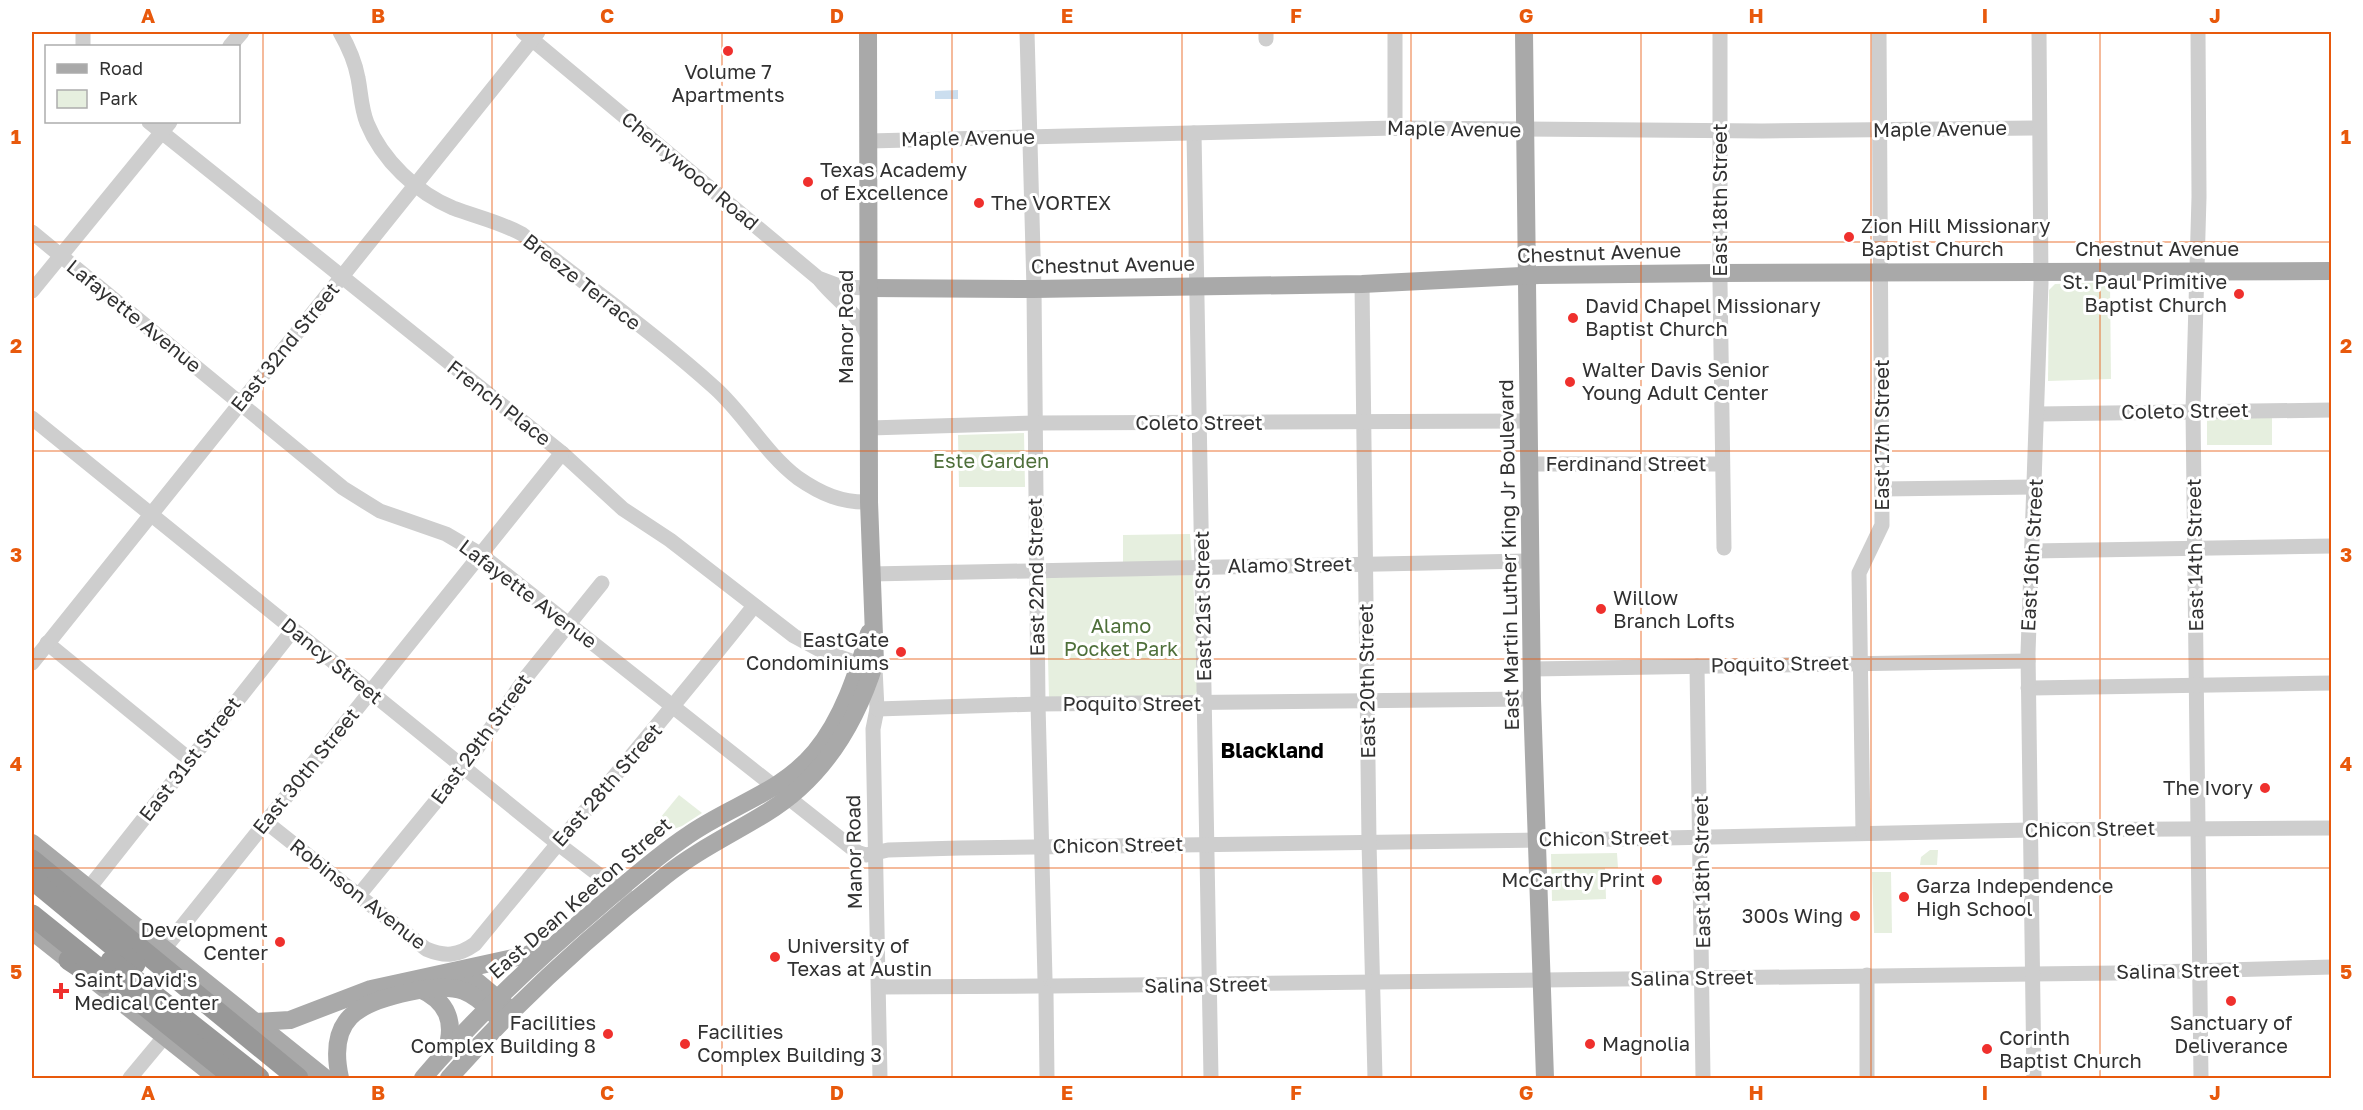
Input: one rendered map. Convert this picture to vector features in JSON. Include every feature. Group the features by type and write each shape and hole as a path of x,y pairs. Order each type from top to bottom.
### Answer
{"highway":[{"path":"32,860 298,1078"},
{"path":"32,879 279,1078"},
{"path":"32,896 258,1078"},
{"path":"32,915 235,1078"},
{"path":"69,960 258,1078"}],"main road":[{"name":"Manor Road","path":"867,32 869,502 872,622"},
{"name":"East Martin Luther King Jr Boulevard","path":"1524,32 1529,277 1532,699 1545,1078"},
{"name":"Chestnut Avenue","path":"868,288 1034,289 1362,284 1529,277 1720,273 2331,271"},
{"name":"East Dean Keeton Street","path":"449,1078 506,1016 634,901 782,792 826,736 867,663 872,622"},
{"name":"East Dean Keeton Street","path":"423,1078 493,1003 565,935 686,836 782,792"},
{"path":"32,843 325,1078"},
{"path":"32,931 217,1078"},
{"path":"256,1022 290,1020 371,989 445,974 542,950 565,935"},
{"path":"445,974 475,980 506,1016"},
{"path":"340,1078 336,1061 338,1038 348,1019 357,1010 377,998 420,989 448,987 493,1003"},
{"path":"420,989 432,994 446,1008 451,1030 445,1053"}],"street":[{"path":"231,45 242,32"},
{"name":"Breeze Terrace","path":"339,32 355,63 368,124 385,154 415,184 450,206 506,225 522,234 714,387 744,418 771,453 798,478 846,502 869,502"},
{"name":"East 22nd Street","path":"1027,32 1034,289 1038,704 1044,847 1047,1078"},
{"path":"1395,32 1395,128"},
{"name":"East 18th Street","path":"1720,32 1720,273 1724,548"},
{"name":"East 17th Street","path":"1863,833 1859,573 1882,525 1879,32"},
{"name":"East 16th Street","path":"2034,1078 2028,661 2031,551 2039,414 2041,272 2039,32"},
{"name":"East 14th Street","path":"2198,32 2197,270 2193,410 2201,1078"},
{"name":"East 32nd Street","path":"32,663 415,184 531,34"},
{"name":"Cherrywood Road","path":"531,34 818,278 842,287 868,288"},
{"path":"32,291 166,127"},
{"name":"French Place","path":"166,127 340,277 562,453 623,510 670,540 794,636 820,650 867,663"},
{"name":"Maple Avenue","path":"869,141 1395,128 1721,131 2039,128"},
{"name":"East 21st Street","path":"1194,133 1211,1078"},
{"name":"Lafayette Avenue","path":"32,232 361,501 380,511 446,534 480,554 857,852 866,855 876,852"},
{"path":"818,278 836,300 859,319 868,338"},
{"name":"East 20th Street","path":"1362,284 1369,842 1375,1078"},
{"name":"Coleto Street","path":"2039,414 2193,410 2331,410"},
{"name":"Dancy Street","path":"32,418 557,843 634,901"},
{"name":"Coleto Street","path":"870,428 1035,423 1529,421"},
{"name":"East 30th Street","path":"164,949 562,453"},
{"name":"Ferdinand Street","path":"1530,464 1722,464"},
{"path":"1882,489 2036,487"},
{"path":"2031,551 2331,546"},
{"name":"Alamo Street","path":"872,574 1530,561"},
{"name":"East 29th Street","path":"358,895 464,767 527,676 602,583"},
{"name":"East 28th Street","path":"454,954 475,944 557,843 674,707 754,606"},
{"name":"East 31st Street","path":"88,888 293,630"},
{"path":"47,643 189,759"},
{"name":"Poquito Street","path":"1532,669 2028,661"},
{"name":"Manor Road","path":"867,663 877,709 873,729 880,1078"},
{"name":"East 18th Street","path":"1697,666 1702,836 1703,1078"},
{"path":"2028,688 2331,683"},
{"name":"Poquito Street","path":"877,709 1038,704 1532,699"},
{"name":"Robinson Avenue","path":"266,822 426,949 441,955 454,954"},
{"name":"Chicon Street","path":"876,852 2030,830 2331,828"},
{"name":"Salina Street","path":"879,987 1373,984 1540,979 2199,972 2331,967"},
{"path":"1867,975 1867,1078"},
{"path":"130,1078 165,1036"}],"green space":[{"path":"2110,282 2111,379 2048,381 2049,290 2055,284"},
{"path":"2207,418 2272,418 2272,445 2207,445"},
{"name":"Este Garden","path":"1024,433 1025,487 959,487 958,435"},
{"path":"1190,534 1192,563 1123,564 1123,535"},
{"name":"Alamo Pocket Park","path":"1193,575 1198,690 1194,696 1049,698 1046,577"},
{"path":"679,795 702,813 682,826 658,835 652,828"},
{"path":"1930,850 1938,850 1937,865 1920,865 1921,857"},
{"path":"1617,853 1618,868 1605,868 1606,899 1552,901 1551,854"},
{"path":"1872,872 1891,872 1892,933 1874,933"}],"water":[{"path":"958,90 958,99 935,99 935,91"}],"place":[{"name":"Volume 7 Apartments","path":"728,51"},
{"name":"Texas Academy of Excellence","path":"808,182"},
{"name":"The VORTEX","path":"979,203"},
{"name":"Zion Hill Missionary Baptist Church","path":"1849,237"},
{"name":"St. Paul Primitive Baptist Church","path":"2239,294"},
{"name":"David Chapel Missionary Baptist Church","path":"1573,318"},
{"name":"Walter Davis Senior Young Adult Center","path":"1570,382"},
{"name":"Willow Branch Lofts","path":"1601,609"},
{"name":"EastGate Condominiums","path":"901,652"},
{"name":"The Ivory","path":"2265,788"},
{"name":"McCarthy Print","path":"1657,880"},
{"name":"Garza Independence High School","path":"1904,897"},
{"name":"300s Wing","path":"1855,916"},
{"name":"Development Center","path":"280,942"},
{"name":"University of Texas at Austin","path":"775,957"},
{"name":"Saint David's Medical Center","path":"61,991"},
{"name":"Sanctuary of Deliverance","path":"2231,1001"},
{"name":"Facilities Complex Building 8","path":"608,1034"},
{"name":"Facilities Complex Building 3","path":"685,1044"},
{"name":"Magnolia","path":"1590,1044"},
{"name":"Corinth Baptist Church","path":"1987,1049"}],"district":[{"name":"Blackland","path":"1272,751"}]}
